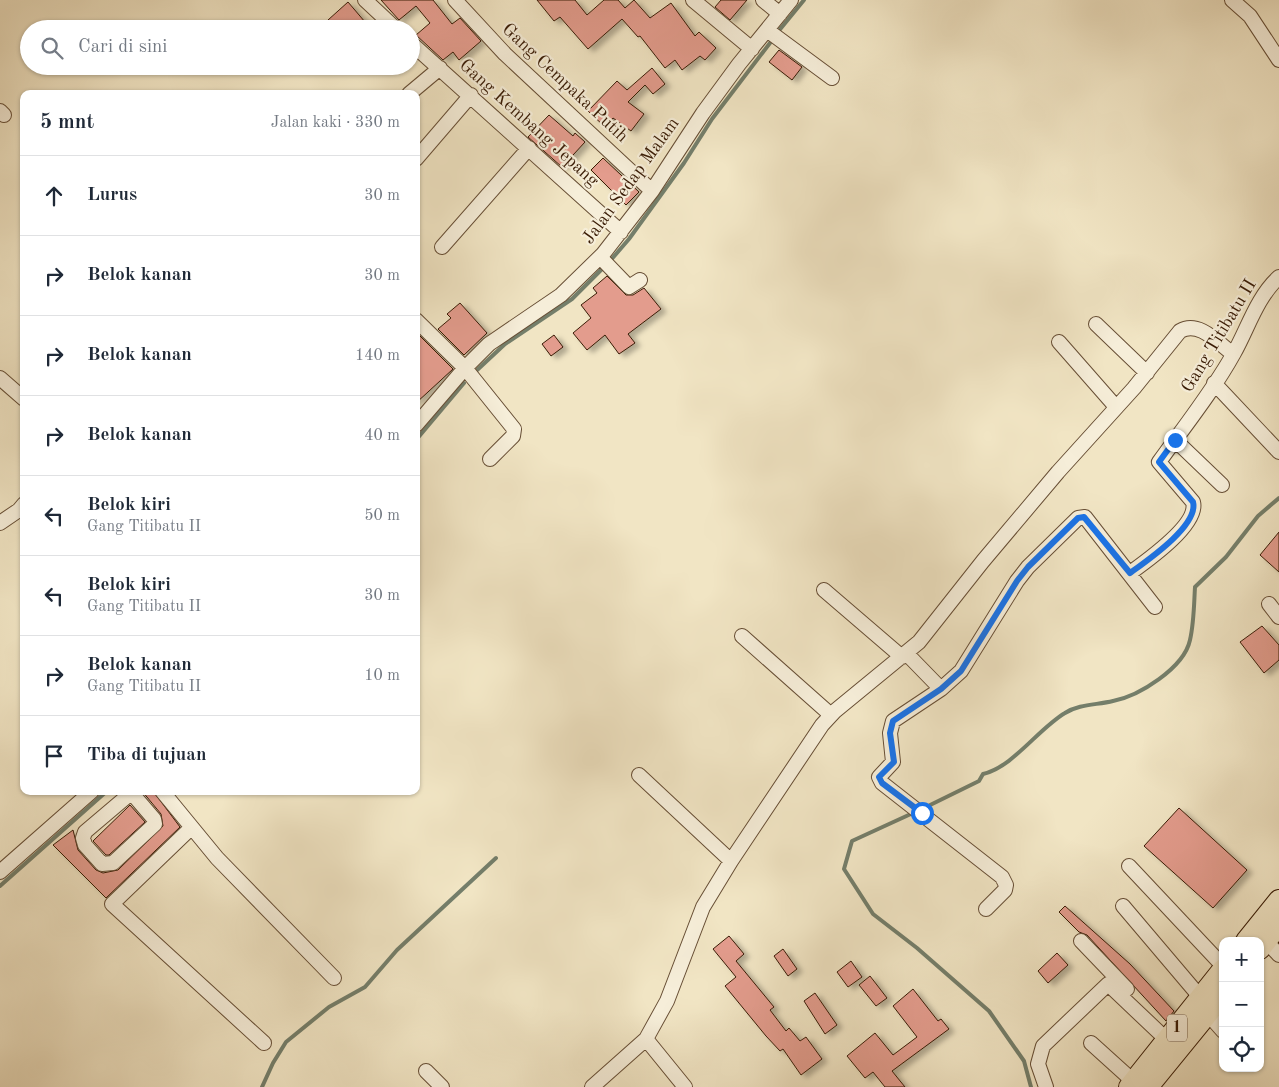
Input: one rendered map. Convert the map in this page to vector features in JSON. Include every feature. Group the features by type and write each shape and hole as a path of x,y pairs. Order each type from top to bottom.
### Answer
{"highway":[{"path":"1249,937 1279,900"},
{"path":"1268,948 1279,925"},
{"name":"1","path":"1146,1084 1204,1006 1219,975"},
{"name":"1","path":"1146,1084 1170,1037 1204,1006 1219,997"}],"street":[{"path":"364,0 386,20"},
{"name":"Gang Cempaka Putih","path":"455,0 505,54 652,191"},
{"path":"692,0 752,49"},
{"path":"763,0 780,14"},
{"name":"Jalan Sedap Malam","path":"420,422 471,374 499,336 561,295 605,262 621,232 652,191 703,113 752,49 775,36 780,14 791,0"},
{"path":"1232,0 1250,16 1279,60"},
{"path":"775,36 832,78"},
{"name":"Gang Kembang Jepang","path":"420,51 621,232"},
{"path":"414,90 440,68"},
{"path":"420,154 471,95"},
{"path":"442,247 529,148"},
{"path":"605,262 629,286 640,280"},
{"name":"Gang Titibatu II","path":"1130,573 1169,544 1193,516 1193,502 1159,462 1233,354 1256,310 1272,284 1279,277"},
{"path":"420,324 471,374 515,432 514,436 490,458"},
{"path":"1096,324 1147,373"},
{"path":"592,1087 646,1039 666,1001 703,907 814,735 831,715 904,655 932,627 982,561 1116,406 1147,373 1180,331 1188,326 1196,327 1233,354"},
{"path":"1059,342 1116,406"},
{"path":"0,378 20,396"},
{"path":"1214,383 1279,452"},
{"path":"1175,440 1222,485"},
{"path":"0,523 20,509"},
{"path":"986,909 1006,890 1005,881 882,783 879,777 894,762 890,733 893,721 941,689 961,671 1028,567 1078,518 1084,517 1155,607"},
{"path":"824,590 904,655 941,689"},
{"path":"1269,604 1279,617"},
{"path":"742,636 831,715"},
{"path":"639,776 731,861"},
{"path":"0,872 87,795"},
{"path":"128,795 85,832 83,838 85,845 102,864 113,863 154,824 154,819 134,795"},
{"path":"165,795 217,858 334,978"},
{"path":"191,828 112,904 264,1043"},
{"path":"1129,866 1219,963"},
{"path":"1123,906 1221,1027"},
{"path":"1081,941 1170,1037"},
{"path":"1046,1087 1038,1064 1043,1046 1108,984 1170,1037"},
{"path":"646,1039 685,1087"},
{"path":"1091,1043 1146,1084"},
{"path":"426,1071 442,1087"}],"building":[{"path":"381,0 433,0 452,24 460,18 481,41 459,60 453,52 443,60 420,39 420,32 430,23 416,6 399,20"},
{"path":"537,0 575,0 587,15 604,0 618,0 625,8 634,0 650,18 671,3 695,36 699,32 716,48 705,60 700,56 682,70 675,60 665,68 640,36 638,37 622,19 588,49 560,17 554,21"},
{"path":"721,0 747,0 730,20 715,7"},
{"path":"348,2 363,20 328,20"},
{"path":"779,50 802,67 792,80 769,62"},
{"path":"652,68 665,84 653,94 645,85 628,102 644,114 631,131 613,118 605,127 588,111 617,81 627,90"},
{"path":"549,115 573,136 575,133 585,142 562,167 528,137"},
{"path":"603,158 639,192 626,205 591,170"},
{"path":"607,276 626,295 633,295 644,288 661,309 628,334 635,343 619,354 605,335 587,350 573,333 591,318 581,305 597,293 593,288"},
{"path":"460,303 487,333 464,355 438,329 451,318 447,314"},
{"path":"554,335 563,347 551,356 542,344"},
{"path":"420,336 453,369 420,399"},
{"path":"1279,532 1279,572 1260,555"},
{"path":"1262,626 1279,645 1279,660 1264,673 1240,642"},
{"path":"145,795 156,795 180,827 106,898 53,845 73,830 78,850 96,870 103,873 118,870 163,826 161,814"},
{"path":"130,805 145,822 109,855 106,855 93,841"},
{"path":"1179,808 1247,870 1213,908 1144,846"},
{"path":"1065,906 1130,964 1174,1011 1166,1021 1087,935 1079,932 1059,912"},
{"path":"729,936 744,954 736,961 774,1007 770,1010 786,1031 789,1028 800,1041 806,1037 822,1059 801,1075 783,1049 780,1051 766,1036 725,986 736,977 713,949"},
{"path":"783,949 797,969 788,976 774,956"},
{"path":"1057,953 1068,965 1048,983 1038,971"},
{"path":"851,961 862,977 848,987 837,972"},
{"path":"870,976 887,998 876,1006 859,985"},
{"path":"913,989 938,1021 941,1019 949,1029 892,1071 905,1087 885,1087 873,1072 865,1078 847,1056 875,1033 893,1055 917,1037 893,1006"},
{"path":"815,993 837,1025 825,1034 804,1001"}],"waterway":[{"path":"777,33 804,0"},
{"path":"475,372 505,344 572,299 610,261 629,239 684,163 712,119 773,39"},
{"path":"420,435 464,383"},
{"path":"922,809 979,781 983,774 1005,764 1045,728 1070,710 1124,698 1147,687 1170,670 1179,661 1190,640 1195,587 1226,557 1258,516 1279,498"},
{"path":"0,886 102,795"},
{"path":"913,813 852,841 844,869 873,914 917,948 989,1011 1024,1061 1031,1087"},
{"path":"262,1087 273,1063 286,1042 329,1007 365,987 397,950 496,858"}],"route":[{"path":"922,813 882,783 879,777 894,762 890,733 893,721 941,689 961,671 1017,581 1028,567 1078,518 1084,517 1130,573 1169,544 1178,530 1193,516 1194,508 1193,502 1160,466 1159,462 1175,440"}]}
